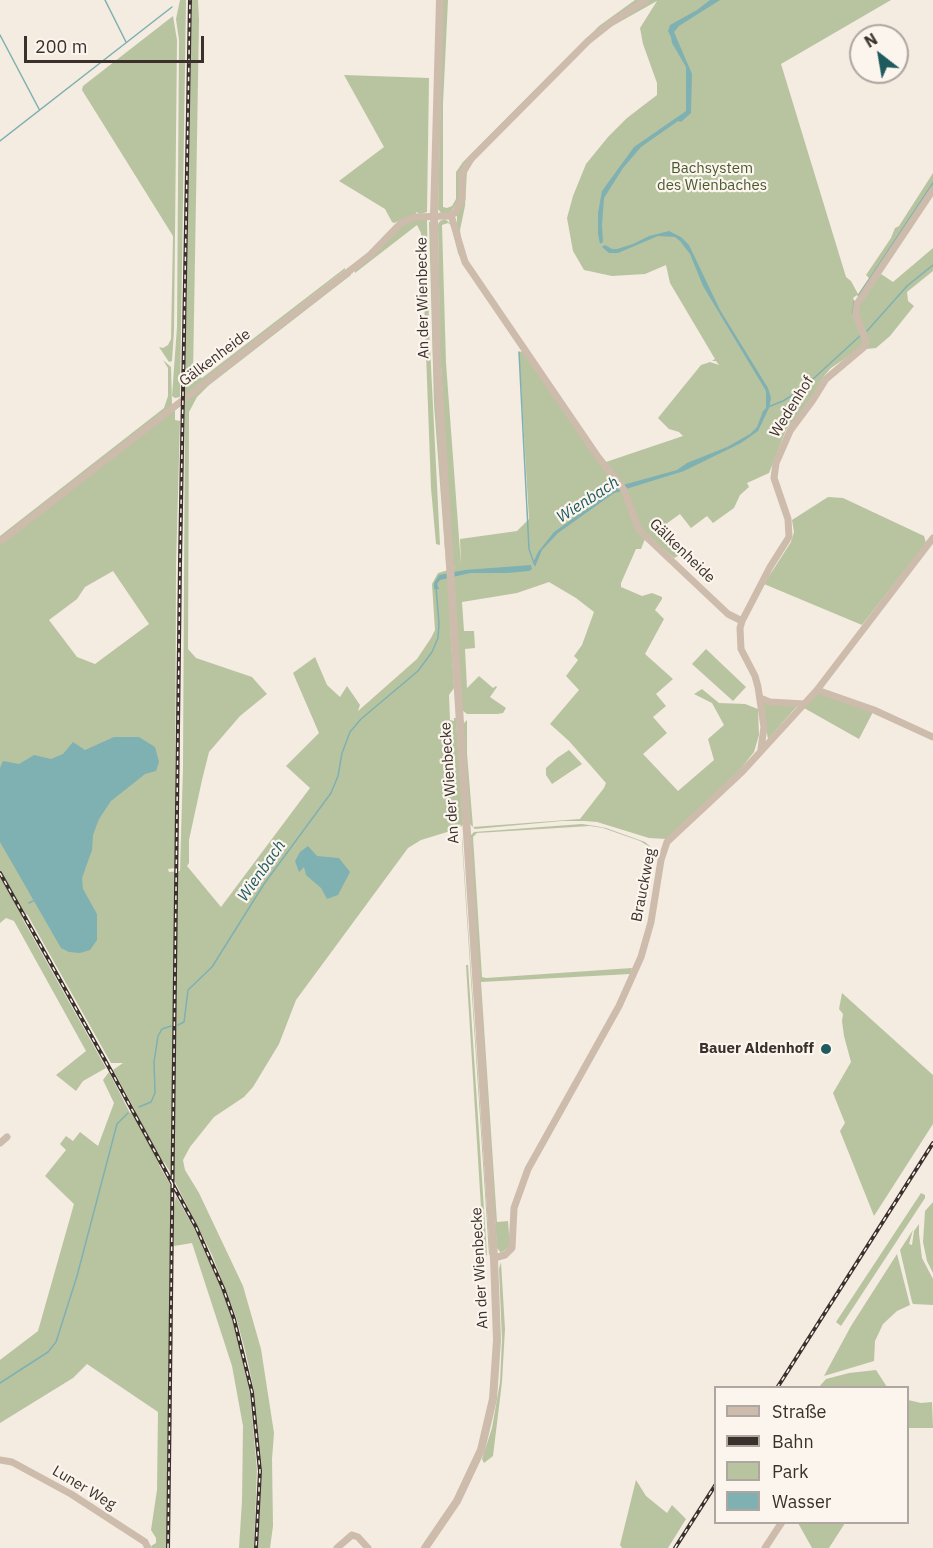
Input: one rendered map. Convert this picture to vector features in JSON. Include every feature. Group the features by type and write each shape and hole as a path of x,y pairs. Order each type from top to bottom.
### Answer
{"street":[{"name":"An der Wienbecke","path":"425,1548 448,1516 479,1454 496,1380 497,1351 494,1258 437,361 434,216 440,0"},
{"path":"451,215 458,210 461,203 462,174 471,159 588,41 646,0"},
{"name":"Wedenhof","path":"761,749 764,727 760,698 755,676 741,649 740,635 742,621 789,537 788,519 774,476 776,463 790,431 826,379 864,347 866,342 856,315 857,304 933,190"},
{"name":"Gälkenheide","path":"0,542 370,255 402,222 418,216 451,215 461,253 468,268 598,457 620,484 625,492 634,521 643,534 728,614 742,621"},
{"name":"Brauckweg","path":"494,1258 505,1255 512,1248 514,1208 528,1169 619,1006 641,957 649,933 661,860 667,842 727,787 817,690 933,538"},
{"path":"817,690 874,710 933,736"},
{"path":"760,698 770,702 804,704"},
{"path":"0,1143 8,1137"},
{"name":"Luner Weg","path":"0,1460 12,1462 71,1494 145,1542 148,1548"},
{"path":"765,1548 781,1524"},
{"path":"337,1548 352,1535 358,1537 368,1548"}],"green space":[{"path":"180,0 186,0 180,397 175,398 172,396 177,327 179,40 176,19"},
{"path":"192,0 198,0 199,20 193,375 202,378 345,268 345,270 185,395"},
{"path":"443,0 448,0 443,104 443,207 447,208 452,206 456,199 456,172 463,162 599,26 635,0 643,0 605,25 464,164 460,198 451,212 445,214 438,209"},
{"name":"Bachsystem des Wienbaches","path":"649,0 891,0 781,64 846,277 858,294 869,278 866,275 891,238 895,228 899,226 933,173 933,188 860,296 857,295 853,298 854,300 859,304 881,274 893,282 933,248 933,271 907,292 908,301 914,306 890,336 876,348 866,349 862,353 858,350 831,368 824,376 809,403 786,430 769,473 747,483 749,487 740,495 734,508 713,523 707,516 691,528 680,514 666,524 686,552 674,558 642,530 634,513 630,515 637,531 645,539 641,549 636,549 621,587 642,596 652,593 662,597 655,610 664,619 645,654 673,679 656,694 666,706 653,717 667,733 643,754 678,791 714,760 708,739 724,725 712,703 694,694 702,689 719,703 745,704 758,709 759,735 754,752 739,771 666,839 649,838 597,822 562,821 475,829 473,827 580,819 604,788 606,783 569,741 550,724 579,690 566,676 578,660 574,656 582,645 594,612 549,582 517,593 462,602 464,631 474,631 475,648 465,649 467,688 479,676 493,688 497,687 490,697 506,708 503,713 497,714 467,714 462,710 455,603 449,604 454,688 449,695 450,720 454,721 456,718 463,824 461,827 460,824 457,829 421,840 408,848 296,1000 279,1044 253,1087 244,1097 214,1117 190,1147 183,1160 185,1170 199,1193 243,1286 261,1349 274,1433 273,1526 270,1548 258,1548 262,1469 254,1391 246,1354 236,1317 212,1255 174,1180 174,1155 172,1156 172,1175 164,1162 159,1165 171,1186 166,1548 152,1548 151,1546 156,1543 151,1530 157,1490 158,1412 87,1364 73,1378 0,1423 0,1360 38,1331 74,1204 45,1176 66,1150 60,1144 66,1136 73,1141 80,1132 98,1146 114,1103 103,1080 109,1072 130,1113 135,1110 113,1070 123,1063 111,1063 27,914 22,918 106,1068 83,1081 76,1091 56,1075 86,1051 14,921 6,918 0,923 0,545 169,413 175,411 175,420 180,421 176,565 175,868 168,869 169,872 180,871 183,768 185,402 351,272 351,275 208,386 197,397 189,412 188,649 196,658 252,677 267,694 240,716 209,752 189,840 187,866 221,907 310,788 286,766 319,733 293,673 315,657 327,685 340,697 347,686 360,705 358,711 417,659 435,630 432,584 438,573 455,568 453,567 440,350 438,224 440,221 445,219 453,226 462,261 515,339 464,266 458,253 451,225 448,223 442,225 446,363 461,565 460,539 517,531 529,519 519,352 523,351 600,464 683,436 669,429 658,418 701,365 710,362 719,365 716,361 712,361 715,359 670,283 666,265 645,274 612,276 584,270 573,251 567,218 586,164 627,118 657,95 657,83 643,44 640,28 657,1 607,29 586,46 477,156 467,171 465,206 460,230 462,247 470,267 519,338 467,264 462,251 457,215 464,200 463,178 469,162 596,36","holes":["113,571 149,624 95,664 77,657 49,620 77,599 85,587"]},
{"path":"173,16 177,40 174,331 172,361 169,362 159,347 163,348 168,345 171,339 173,236 82,90 83,86"},
{"path":"344,75 429,78 427,212 420,214 416,212 394,223 385,209 339,181 384,147"},
{"path":"413,220 427,220 429,327 440,545 436,544 431,488 422,244 421,233 417,225 355,273 355,270 398,228"},
{"path":"429,221 431,224 446,564 434,404"},
{"path":"163,360 171,367 172,405 0,539 0,536 164,408 168,396 168,368"},
{"path":"828,497 843,498 924,536 926,543 862,625 764,584 791,542 794,532 792,520"},
{"path":"706,649 746,687 733,701 692,664"},
{"path":"818,693 873,712 859,739 804,708"},
{"path":"761,701 798,705 768,739"},
{"path":"467,720 467,754 473,827 470,824 463,724"},
{"path":"569,750 582,764 552,784 546,775 546,768"},
{"path":"582,824 606,828 645,842 653,849 640,841 603,828 590,826 477,833 473,837 482,977 632,968 630,974 481,982 497,1222 508,1221 510,1246 501,1253 497,1248 470,836 474,832"},
{"path":"462,836 490,1254 489,1255 462,843"},
{"path":"466,965 468,965 487,1255 484,1256"},
{"path":"842,993 933,1075 933,1124 874,1216 840,1131 845,1123 833,1093 851,1062 844,1036 843,1014 839,1009"},
{"path":"921,1193 925,1195 925,1198 841,1326 836,1322"},
{"path":"176,1196 194,1228 221,1288 232,1319 250,1393 257,1470 254,1548 239,1548 243,1426 232,1366 192,1243 174,1246 173,1212"},
{"path":"933,1202 933,1273 927,1261 923,1242 925,1211"},
{"path":"919,1224 922,1258 933,1279 933,1305 913,1304 900,1250 913,1230 909,1244 912,1245 914,1231"},
{"path":"897,1254 910,1305 897,1311 883,1324 875,1341 874,1361 824,1376 851,1326"},
{"path":"501,1262 505,1329 502,1382 493,1456 484,1463 482,1459 492,1428 500,1382 502,1339 499,1269"},
{"path":"876,1370 886,1386 820,1386 826,1379 849,1373"},
{"path":"909,1400 921,1403 932,1402 933,1428 909,1428"},
{"path":"636,1480 646,1496 667,1513 672,1505 686,1519 668,1548 622,1548 620,1545"},
{"path":"799,1524 844,1524 829,1548 812,1548"}],"water":[{"path":"710,0 720,0 679,26 674,32 692,74 691,113 681,122 678,121 641,147 623,168 604,198 603,242 600,244 598,213 602,191 634,147 686,111 686,67 672,43 668,31 670,25"},
{"path":"669,231 681,237 689,245 720,310 768,388 771,398 769,408 758,431 741,443 684,471 626,489 623,485 677,470 687,463 727,447 750,434 757,427 766,408 766,391 703,286 690,254 680,241 675,237 658,236 618,253 609,253 602,247 605,245 617,249 649,236"},
{"path":"619,486 622,491 614,493 558,533 542,550 535,567 533,563 538,552 554,532"},
{"path":"531,565 532,569 529,571 470,573 440,580 437,584 439,589 434,589 434,583 439,575 465,570"},
{"path":"114,737 139,737 155,747 159,762 156,771 145,774 111,801 99,819 93,835 92,850 82,878 83,889 97,914 97,940 90,950 80,953 69,952 61,948 0,842 0,768 3,761 19,764 34,755 51,759 63,754 73,742 85,750"},
{"path":"308,846 317,856 339,858 350,872 338,895 327,899 321,888 306,875 304,867 299,872 295,861 300,852"}],"waterway":[{"path":"105,0 126,42"},
{"path":"0,141 172,7"},
{"path":"0,35 39,109"},
{"path":"859,295 933,183"},
{"path":"867,331 907,286 933,265"},
{"path":"853,313 854,302"},
{"path":"768,407 801,390 861,335"},
{"path":"519,352 529,549 534,563"},
{"name":"Wienbach","path":"178,1025 184,1022 188,990 212,967 264,884 331,793 350,732 361,719 418,671 432,652 438,638 439,623 436,588"},
{"path":"29,903 33,901"},
{"name":"Wienbach","path":"139,1107 151,1102 155,1093 154,1062 158,1036 162,1029 171,1026"},
{"name":"Wienbach","path":"0,1383 48,1352 56,1342 77,1276 117,1124 128,1113"}],"railway":[{"path":"168,1548 180,563 190,0"},
{"path":"0,873 196,1227 223,1288 234,1319 252,1392 260,1471 256,1548"},
{"path":"778,1386 933,1143"},
{"path":"675,1548 714,1487"}],"place":[{"name":"Bauer Aldenhoff","path":"826,1049"}]}
